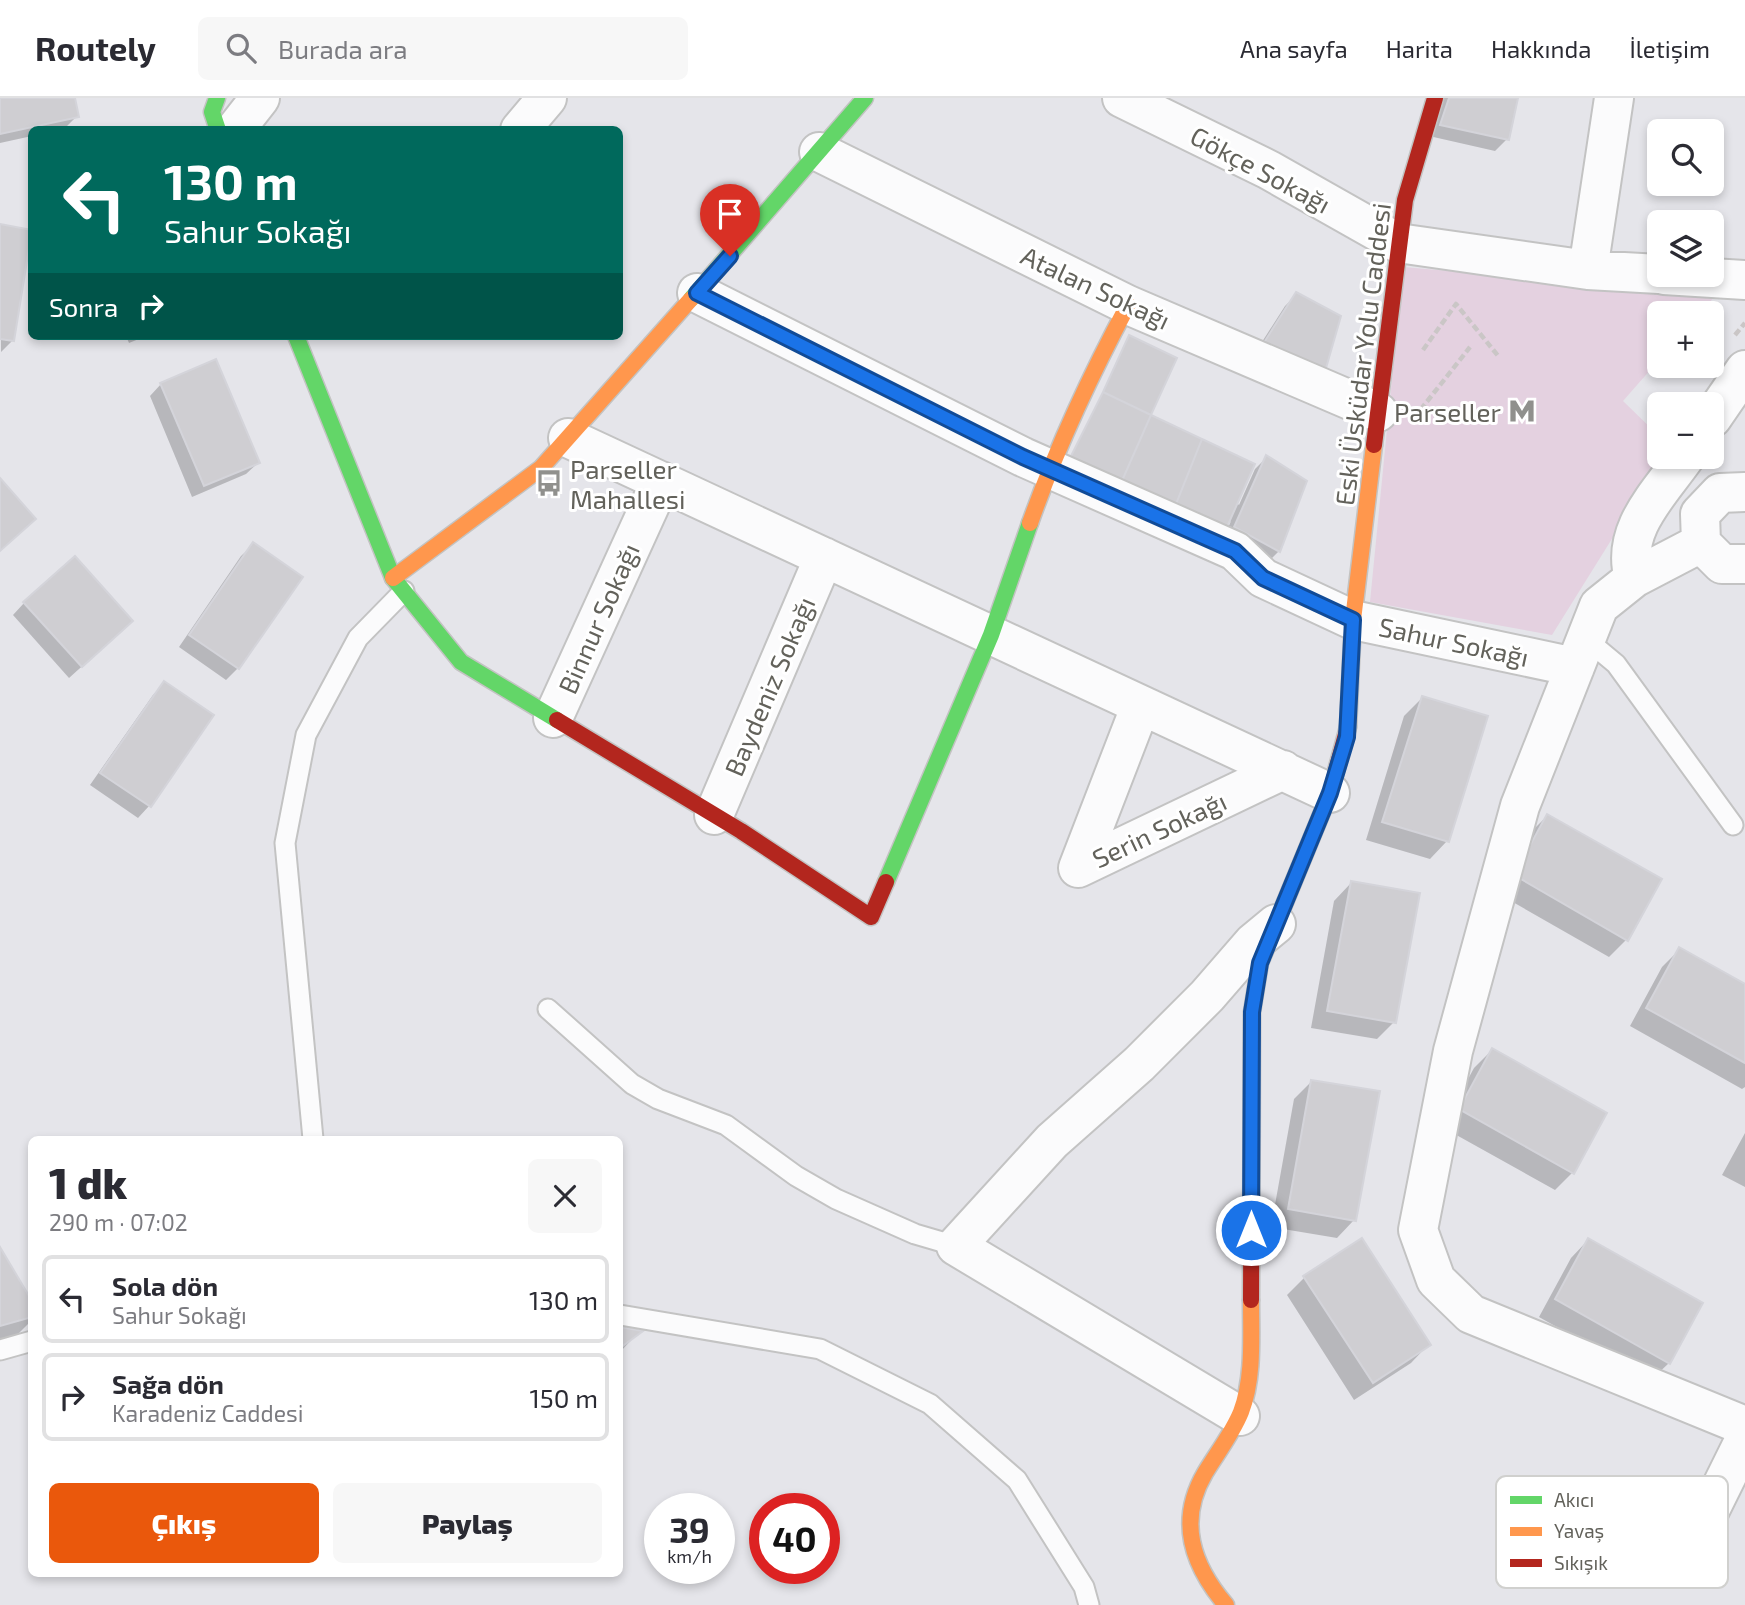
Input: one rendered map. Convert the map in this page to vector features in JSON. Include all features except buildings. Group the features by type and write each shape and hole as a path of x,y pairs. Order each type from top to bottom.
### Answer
{"street":[{"path":"217,98 212,112 217,126"},
{"path":"237,126 260,98"},
{"path":"523,126 547,98"},
{"path":"399,585 541,468 865,98"},
{"name":"Gökçe Sokağı","path":"1122,98 1269,170 1398,243"},
{"name":"Eski Üsküdar Yolu Caddesi","path":"1226,1605 1205,1581 1196,1562 1190,1522 1193,1498 1240,1416 1251,1367 1252,1012 1260,963 1330,793 1347,737 1353,620 1395,416 1398,243 1405,200 1435,98"},
{"path":"1588,270 1614,98"},
{"name":"Atalan Sokağı","path":"819,152 1128,305 1395,416"},
{"path":"1398,243 1588,270 1647,273"},
{"path":"1724,279 1745,280"},
{"name":"Sahur Sokağı","path":"697,293 1049,468 1235,551 1263,578 1353,620 1580,653"},
{"path":"307,342 399,585 461,662 714,815 871,917 991,635 1049,468 1090,376 1128,305"},
{"path":"1724,401 1745,370"},
{"path":"568,438 1330,793"},
{"path":"1634,578 1629,552 1633,532 1677,469"},
{"name":"Binnur Sokağı","path":"553,718 661,481"},
{"path":"1745,492 1720,493 1700,514 1701,544 1722,564 1745,564"},
{"path":"1701,544 1634,578 1599,606 1516,819 1453,1051 1418,1230 1436,1280 1471,1314 1745,1426"},
{"name":"Baydeniz Sokağı","path":"714,815 824,557"},
{"name":"Serin Sokağı","path":"1142,705 1078,868 1283,770"},
{"path":"1240,1416 956,1246 1052,1141 1139,1064 1207,996 1253,943 1276,924"},
{"path":"1727,1476 1745,1439"}],"lane":[{"path":"313,1136 285,843 306,736 358,638 399,585"},
{"path":"1580,653 1622,671 1733,825"},
{"path":"548,1009 632,1084 658,1099 726,1125 796,1176 836,1199 915,1234 956,1246"},
{"path":"623,1316 820,1349 930,1404 1017,1480 1084,1587 1089,1605"},
{"path":"0,1350 28,1342"}],"path":[{"path":"1417,358 1456,304 1499,357"},
{"path":"1395,416 1470,348"}],"shaded area":[{"path":"1403,267 1717,294 1711,301 1647,301 1647,374 1623,401 1647,424 1647,469 1656,469 1552,635 1370,602"}],"traffic: fast":[{"path":"217,98 212,112 217,126"},
{"path":"691,299 865,98"},
{"path":"298,340 393,578 461,662 557,720"},
{"path":"886,882 991,635 1030,523"}],"traffic: slow":[{"path":"393,578 541,468 691,299"},
{"path":"1030,523 1075,412 1128,305"},
{"path":"1348,727 1353,620 1374,445"},
{"path":"1226,1605 1204,1574 1192,1542 1190,1525 1196,1491 1233,1428 1245,1399 1251,1357 1251,1300"}],"traffic: jam":[{"path":"1374,445 1405,200 1435,98"},
{"path":"557,720 741,831 871,917 886,882"},
{"path":"1251,1300 1252,1012 1260,963 1330,793 1348,727"}],"place":[{"name":"Parseller","path":"1522,411"},
{"name":"Parseller Mahallesi","path":"549,483"}],"route":[{"path":"730,256 697,293 1023,457 1235,551 1263,578 1353,620 1347,737 1330,793 1260,963 1255,987 1252,1012 1251,1230"}]}
